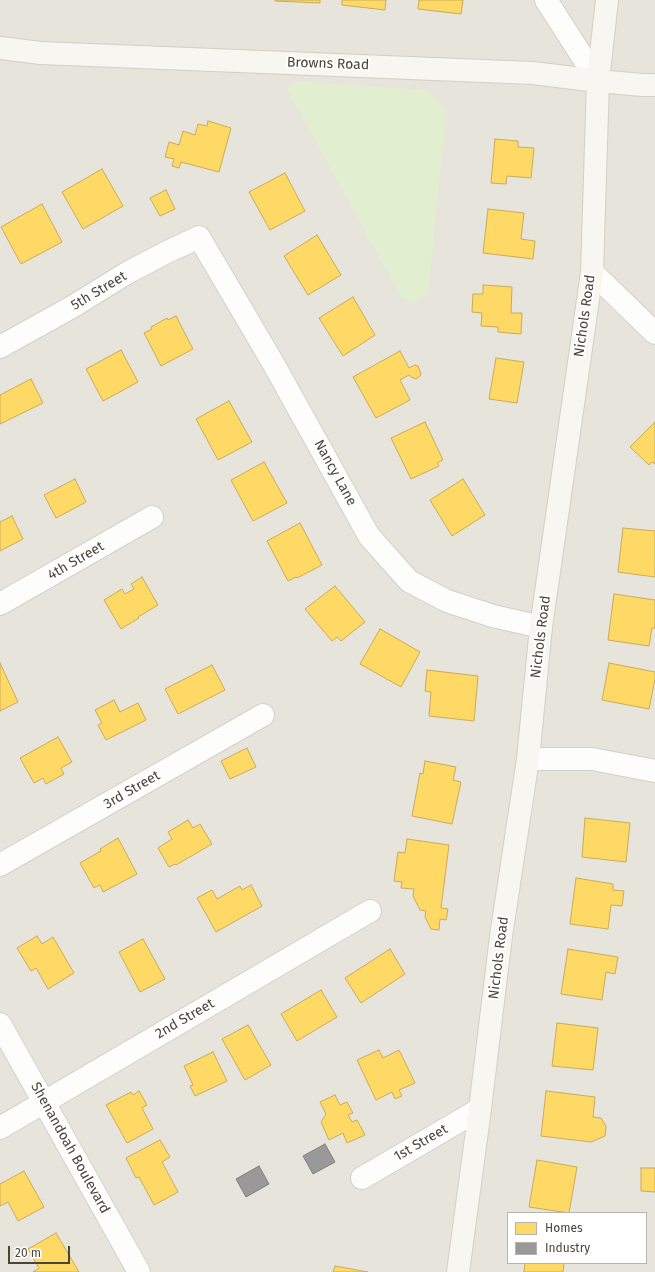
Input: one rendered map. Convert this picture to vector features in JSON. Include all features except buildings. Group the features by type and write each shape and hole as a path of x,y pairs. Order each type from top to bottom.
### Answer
{"street":[{"path":"546,0 598,81"},
{"name":"Nichols Road","path":"458,1272 501,936 528,758 541,627 592,272 598,81 607,0"},
{"name":"Browns Road","path":"0,48 41,52 533,73 598,81 655,85"},
{"name":"5th Street","path":"0,347 165,253 199,237"},
{"name":"Nancy Lane","path":"199,237 273,363 369,536 409,581 447,600 493,616 541,627"},
{"path":"592,272 655,333"},
{"name":"4th Street","path":"0,604 152,517"},
{"name":"3rd Street","path":"0,865 263,715"},
{"path":"528,758 592,759 655,770"},
{"name":"2nd Street","path":"0,1128 370,911"},
{"name":"Shenandoah Boulevard","path":"0,1024 139,1272"},
{"name":"1st Street","path":"362,1178 480,1109"}],"shaded area":[{"path":"0,0 655,0 655,1272 0,1272"}],"green space":[{"path":"299,81 425,90 442,104 446,118 428,292 413,304 401,297 286,88"}]}
